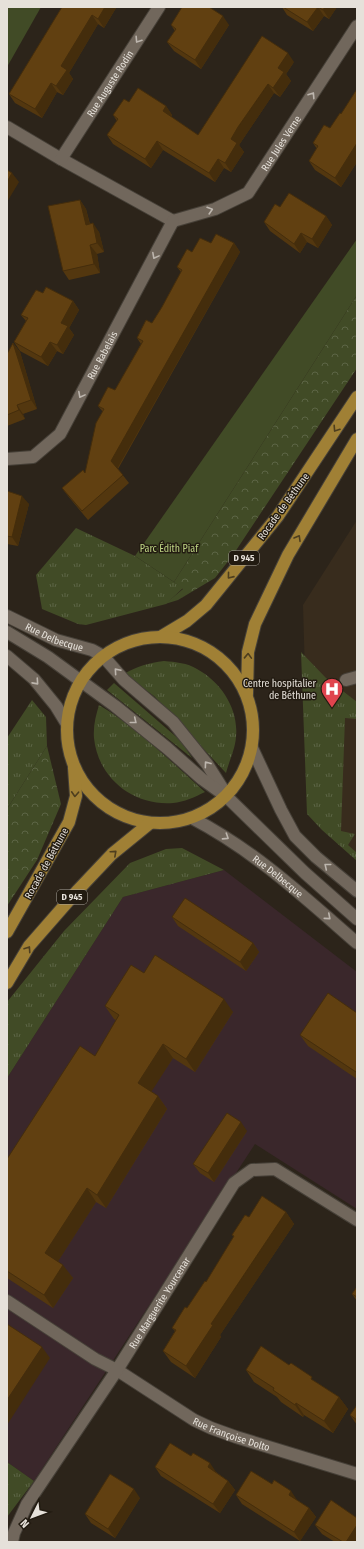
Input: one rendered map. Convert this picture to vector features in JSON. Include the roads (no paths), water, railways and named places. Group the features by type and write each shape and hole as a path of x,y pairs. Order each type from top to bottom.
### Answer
{"main road":[{"name":"Rocade de Béthune","path":"162,636 187,621 211,599 278,516 357,397"},
{"path":"247,695 237,676 222,660 204,647 184,639 162,636 143,638 125,643 103,656 93,664 80,681 73,695 67,724 68,745 74,765 86,787 104,805 126,817 150,823 172,823 192,818 211,809 228,797 243,773 252,748 253,721 247,695 248,652 255,624 288,555 357,439"},
{"name":"Rocade de Béthune","path":"7,932 69,822 76,796 74,765"},
{"name":"D 945","path":"7,983 29,946 78,890 112,854 150,823"}],"street":[{"name":"Rue Auguste Rodin","path":"60,159 159,7"},
{"name":"Rue Jules Verne","path":"173,221 215,209 248,193 357,26"},
{"path":"7,127 60,159 173,221"},
{"name":"Rue Rabelais","path":"7,459 33,457 60,434 173,221"},
{"name":"Rue Delbecque","path":"7,616 56,640 92,650 103,656"},
{"path":"7,632 48,657 115,706 167,748 202,779 228,797 305,873 357,919"},
{"path":"7,656 34,679 56,706 67,724"},
{"path":"103,656 124,680 173,722 207,764 228,797"},
{"path":"252,748 295,836 316,857 357,891"},
{"name":"Rue Delbecque","path":"192,818 222,834 265,864 357,943"},
{"name":"Rue Marguerite Yourcenar","path":"12,1542 14,1533 28,1504 117,1370 234,1183 252,1170 275,1169 357,1220"},
{"name":"Rue Françoise Dolto","path":"7,1301 95,1359 117,1370 194,1420 236,1437 357,1474"}],"place":[{"name":"Centre hospitalier de Béthune","path":"332,708"}],"park label":[{"name":"Parc Édith Piaf","path":"169,548"}]}
